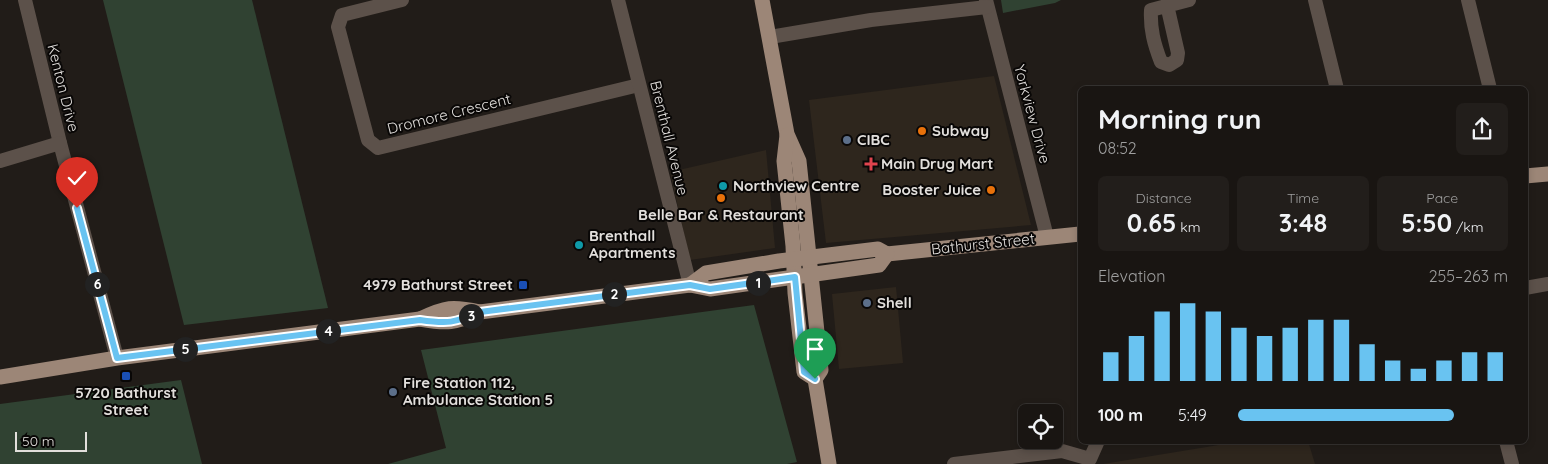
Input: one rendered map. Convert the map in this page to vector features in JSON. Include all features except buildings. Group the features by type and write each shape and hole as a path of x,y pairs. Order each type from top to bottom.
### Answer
{"main road":[{"path":"762,0 787,134 799,161 822,370 815,379 829,464"},
{"path":"787,134 784,161 804,372 815,379"},
{"path":"1528,176 1548,174"},
{"name":"Bathurst Street","path":"690,285 706,273 809,258 878,249 887,254 1078,234"},
{"name":"Bathurst Street","path":"0,377 117,358 420,320 447,323 459,322 480,312 690,285 710,289 812,275 879,265 887,254"}],"street":[{"name":"Kenton Drive","path":"25,0 60,143 117,358"},
{"name":"Dromore Crescent","path":"402,0 342,15 338,27 368,140 378,148 639,85"},
{"name":"Brenthall Avenue","path":"618,0 690,285"},
{"path":"1167,5 1189,0"},
{"path":"1315,0 1336,86"},
{"path":"1468,0 1489,86"},
{"path":"770,37 987,3"},
{"name":"Yorkview Drive","path":"987,3 1047,237"},
{"path":"0,161 60,143"},
{"path":"1528,287 1548,284"},
{"path":"954,464 1062,450 1090,459 1097,444"},
{"path":"1507,444 1512,464"}],"shaded area":[{"path":"994,76 1031,225 826,243 809,100"},
{"name":"Northview Centre","path":"766,150 775,248 690,260 670,172"},
{"path":"896,287 903,363 839,369 832,294"},
{"path":"1225,444 1309,444 1315,464 1103,464"}],"green space":[{"path":"103,0 252,0 328,308 184,325"},
{"path":"1001,0 1061,0 1055,3 1003,13"},
{"path":"754,305 797,462 787,464 388,464 446,448 421,350"},
{"path":"181,380 202,464 0,464 0,404"}],"place":[{"name":"Subway","path":"922,131"},
{"name":"CIBC","path":"847,140"},
{"name":"Main Drug Mart","path":"871,164"},
{"name":"Northview Centre","path":"723,186"},
{"name":"Booster Juice","path":"991,190"},
{"name":"Belle Bar & Restaurant","path":"721,198"},
{"name":"Brenthall Apartments","path":"579,245"},
{"name":"4979 Bathurst Street","path":"523,285"},
{"name":"Shell","path":"867,303"},
{"name":"5720 Bathurst Street","path":"126,376"},
{"name":"Fire Station 112, Ambulance Station 5","path":"393,392"}],"route":[{"path":"77,208 117,358 420,320 443,323 459,322 480,312 690,285 710,289 795,277 795,293 804,372 815,379"}]}
